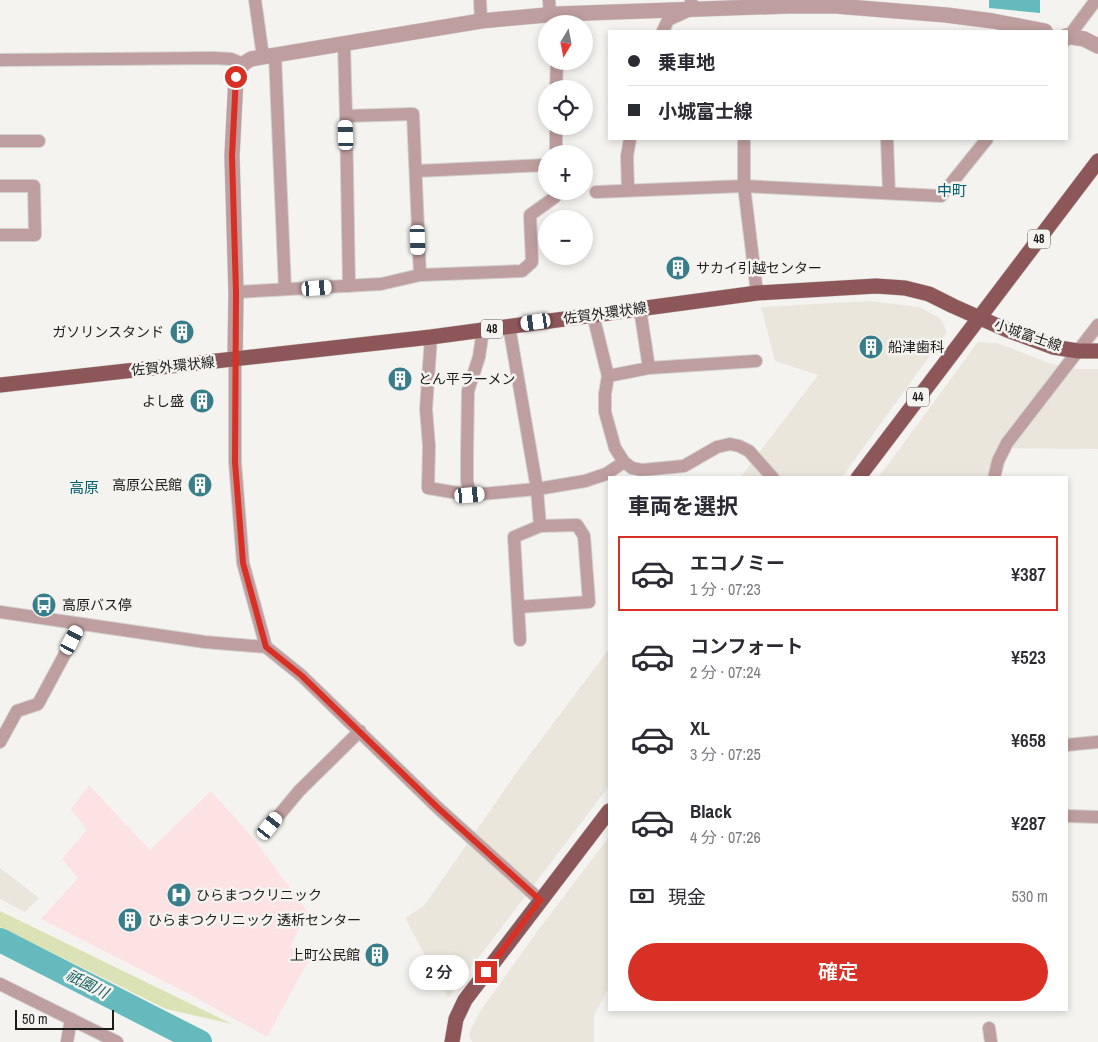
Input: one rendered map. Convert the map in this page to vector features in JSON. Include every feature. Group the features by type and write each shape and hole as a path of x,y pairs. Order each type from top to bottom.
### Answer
{"main road":[{"name":"48","path":"979,317 1098,161"},
{"name":"佐賀外環状線","path":"0,385 431,337 757,293 876,286 905,288 929,294 979,317"},
{"name":"小城富士線","path":"860,476 979,317 1029,339 1053,347 1078,351 1098,351"},
{"path":"452,1042 456,1019 464,1000 608,812"}],"street":[{"path":"255,0 269,56 285,290"},
{"path":"480,0 481,21"},
{"path":"1068,36 1096,0"},
{"path":"266,647 243,563 235,462 236,292 232,156 236,77 243,64 251,59 481,21 624,6 788,3 946,15 1040,30"},
{"path":"663,30 668,20 692,5"},
{"path":"1068,37 1084,39 1098,46"},
{"path":"344,44 349,286"},
{"path":"0,60 214,58 231,59 243,64"},
{"path":"346,116 413,114 420,274"},
{"path":"628,190 627,156 630,140"},
{"path":"744,140 744,186 757,293"},
{"path":"887,140 889,193"},
{"path":"596,192 744,186 941,196 986,140"},
{"path":"0,141 39,141"},
{"path":"416,171 538,165"},
{"path":"0,186 34,186 35,235 0,235"},
{"path":"236,292 381,284 420,274 522,271 532,262 530,215 551,200"},
{"path":"640,309 649,368"},
{"path":"593,315 608,376 605,412 615,448 624,462 632,468 642,470 684,466 717,447 730,444 748,451 771,476"},
{"path":"994,476 998,461 1007,443 1098,325"},
{"path":"509,326 537,489 540,526"},
{"path":"470,495 467,482 468,391 479,357 483,330"},
{"path":"431,337 426,409 429,446 428,488 470,495 537,489 585,481 606,474 624,462"},
{"path":"608,376 649,368 756,361"},
{"path":"518,607 588,602 584,536 577,525 540,526 514,537 518,607 520,640"},
{"path":"0,612 205,642 266,647 302,676 438,808 540,900"},
{"path":"0,742 17,711 38,704 81,624"},
{"path":"270,826 299,791 360,731"},
{"path":"1068,745 1098,742"},
{"path":"1068,816 1098,817"},
{"path":"0,984 117,1042"},
{"path":"68,1042 71,1020"},
{"path":"989,1028 991,1042"}],"shaded area":[{"path":"869,301 919,307 940,318 947,332 843,476 742,476 818,375 775,361 761,307"},
{"path":"978,342 997,343 1049,363 1073,369 1098,369 1098,449 998,448 989,476 879,476"},
{"path":"608,650 608,787 448,998 405,918 424,906 519,769"},
{"name":"ひらまつクリニック","path":"89,785 150,850 211,791 253,838 308,912 290,947 310,958 267,1037 191,995 41,919 78,878 62,859 87,830 71,809"},
{"path":"608,838 608,990 594,1015 594,1042 472,1042 469,1034 479,1013 539,929"},
{"path":"0,868 39,898 25,912 0,899"}],"green space":[{"path":"0,911 232,1024 166,1009 0,927"}],"water":[{"path":"989,0 1040,0 1040,13 989,8"}],"waterway":[{"name":"祇園川","path":"0,940 200,1042"}],"place":[{"name":"サカイ引越センター","path":"678,268"},
{"name":"ガソリンスタンド","path":"182,332"},
{"name":"船津歯科","path":"871,347"},
{"name":"とん平ラーメン","path":"400,379"},
{"name":"よし盛","path":"202,401"},
{"name":"高原公民館","path":"200,485"},
{"name":"高原バス停","path":"44,605"},
{"name":"ひらまつクリニック","path":"179,895"},
{"name":"ひらまつクリニック 透析センター","path":"130,920"},
{"name":"上町公民館","path":"377,955"}],"district":[{"name":"中町","path":"952,191"},
{"name":"高原","path":"84,488"}],"route":[{"path":"236,77 232,156 236,292 235,462 243,563 266,647 302,676 438,808 540,900 486,972"}]}
